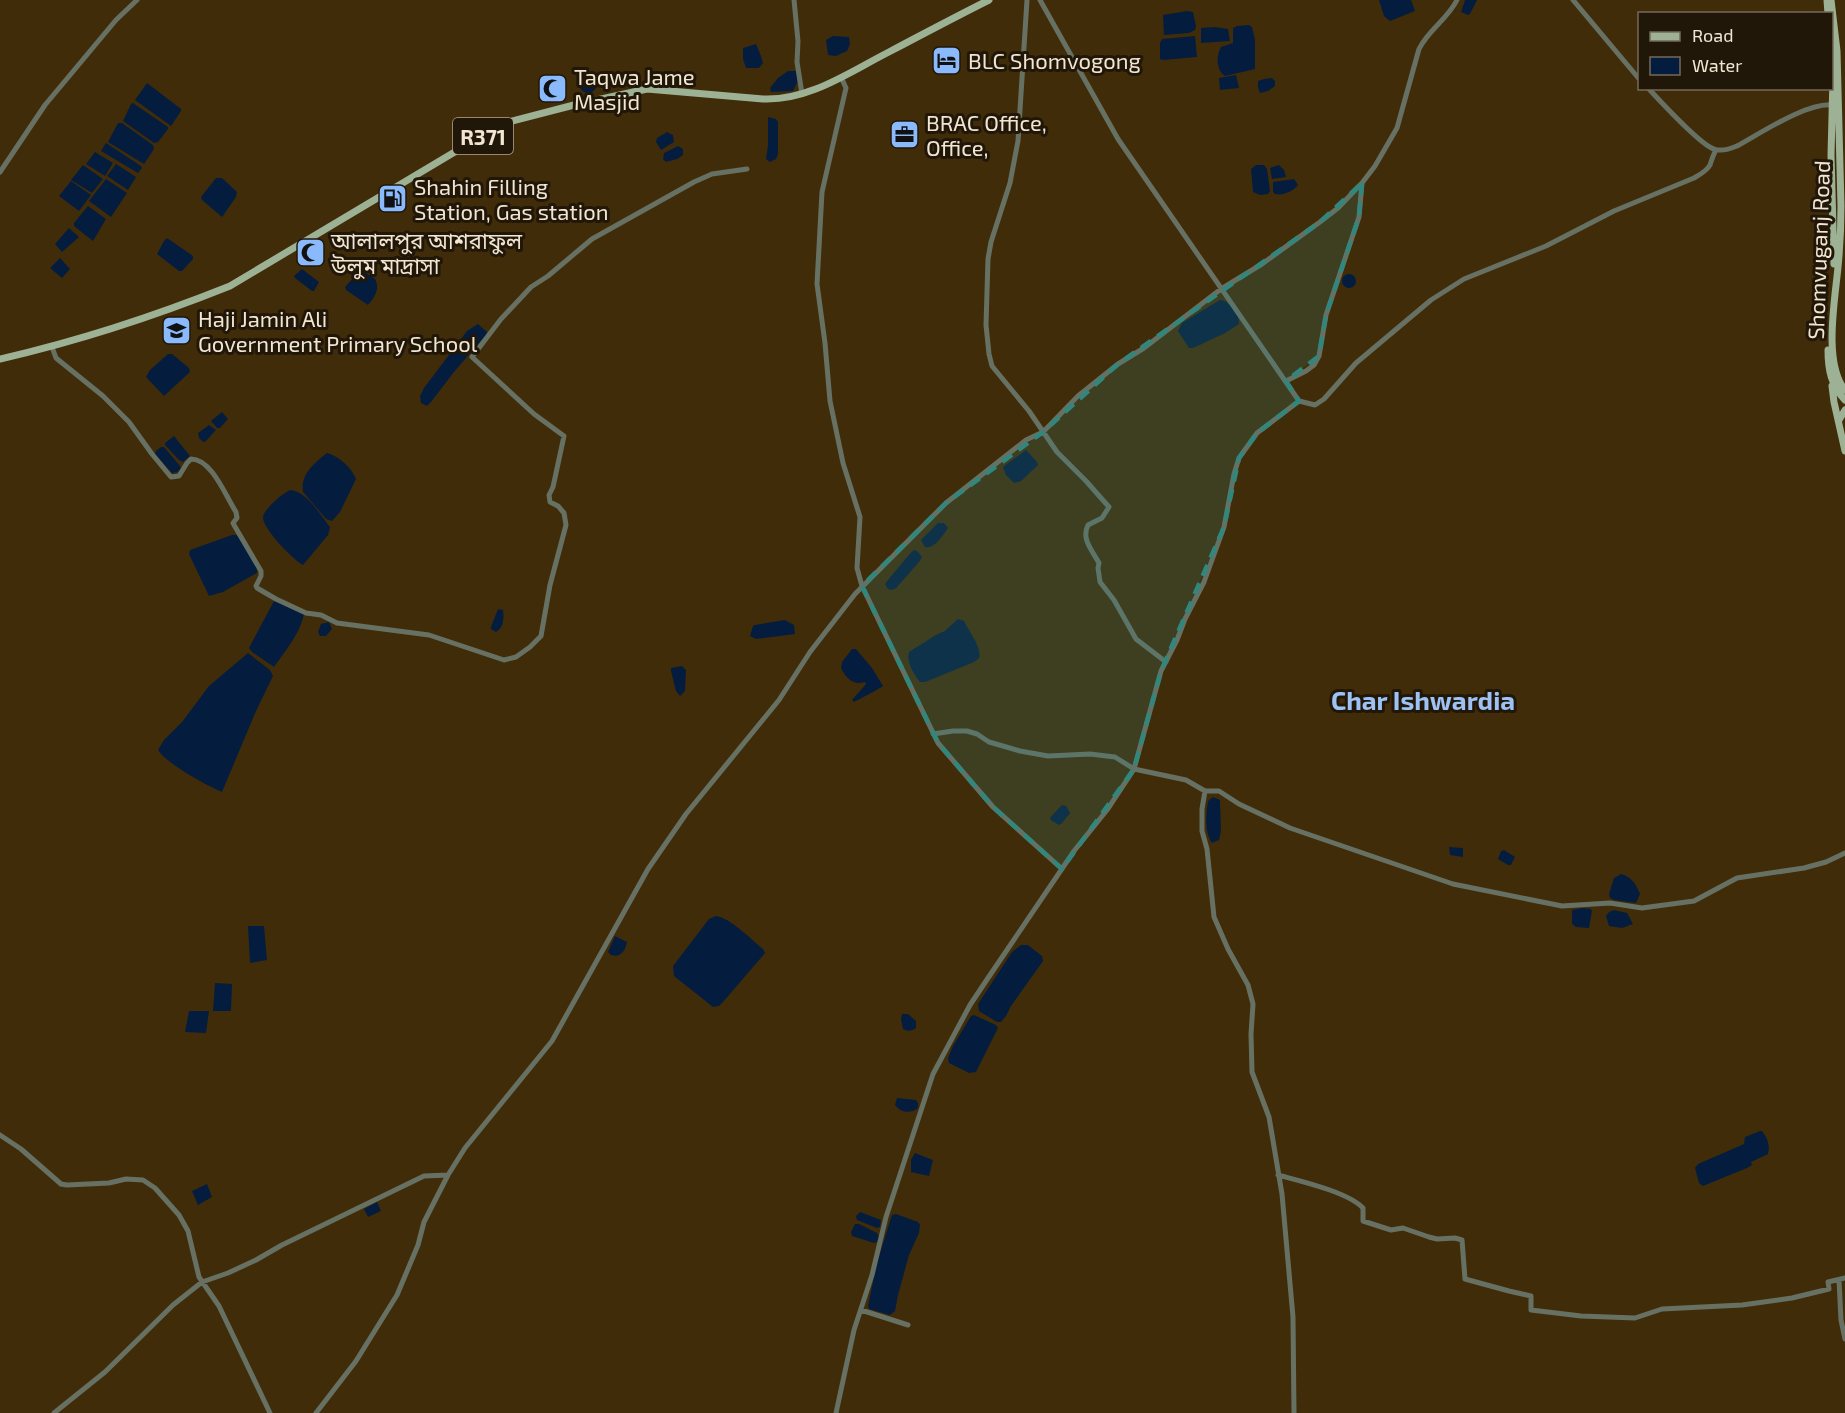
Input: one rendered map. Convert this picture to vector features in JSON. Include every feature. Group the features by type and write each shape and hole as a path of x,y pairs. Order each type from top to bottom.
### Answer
{"main road":[{"name":"R371","path":"0,359 103,332 230,286 508,122 647,89 763,99 778,99 802,94 841,77 989,0"},
{"name":"Shomvuganj Road","path":"1832,0 1842,76 1834,106"},
{"name":"Shomvuganj Road","path":"1833,78 1834,268 1828,369 1833,383 1845,399"},
{"name":"Shomvuganj Road","path":"1835,155 1841,206 1841,228 1834,304 1833,356 1836,375 1845,390"},
{"path":"1833,383 1834,402 1845,451"},
{"path":"1839,420 1845,410"}],"street":[{"path":"0,172 45,105 116,20 137,0"},
{"path":"794,0 798,40 797,62 802,94"},
{"path":"1027,0 1018,141 1010,183 991,242 988,259 986,325 988,354 992,366 1029,411 1057,452 1109,507 1102,518 1088,525 1085,532 1087,543 1099,563 1100,582 1114,600 1136,639 1166,662"},
{"path":"1040,0 1118,139 1299,401 1315,405 1324,399 1356,363 1431,300 1464,279 1546,246 1614,211 1694,178 1710,166 1716,150"},
{"path":"316,1413 356,1361 397,1295 418,1245 424,1222 448,1175 465,1148 552,1041 648,869 686,814 778,700 810,652 862,586 946,503 1026,440 1043,432 1064,408 1118,364 1144,348 1221,289 1262,264 1338,208 1375,166 1397,128 1419,49 1432,28 1444,19 1457,0"},
{"path":"1573,0 1638,78"},
{"path":"841,77 846,88 822,192 816,284 825,343 830,401 843,462 860,517 857,568 862,586 938,743 993,807 1062,869"},
{"path":"1649,90 1704,143 1716,150 1727,150 1737,146 1810,108 1834,106"},
{"path":"52,347 56,358 129,422 171,477 179,476 191,459 202,461 210,469 236,512 237,518 233,523 261,571 257,588 306,613 321,615 337,623 429,635 504,660 516,657 541,636 550,585 565,530 564,513 550,502 549,495 553,488 564,436 534,414 472,357 501,319 531,287 548,276 592,239 694,182 712,174 747,169"},
{"path":"1286,381 1314,365 1319,356 1326,315 1359,217 1362,183"},
{"path":"836,1413 854,1330 872,1275 886,1217 933,1074 970,1005 1074,851 1107,810 1134,769 1161,671 1178,640 1185,619 1204,582 1224,527 1239,459 1257,433 1299,401"},
{"path":"933,734 967,731 989,742 1048,756 1090,754 1115,757 1134,769 1186,780 1205,791 1219,791 1239,804 1290,828 1453,884 1562,906 1610,903 1642,908 1694,901 1737,878 1804,868 1826,862 1845,853"},
{"path":"1205,791 1202,831 1207,849 1214,917 1248,985 1252,1004 1252,1072 1269,1117 1282,1194 1293,1317 1294,1413"},
{"path":"0,1135 21,1149 61,1184 109,1183 126,1179 143,1180 155,1188 178,1215 188,1231 199,1277 219,1306 270,1413"},
{"path":"54,1413 105,1372 173,1305 202,1282 256,1260 291,1240 424,1176 448,1175"},
{"path":"1278,1175 1317,1186 1358,1202 1363,1208 1363,1221 1391,1230 1404,1228 1437,1239 1462,1240 1465,1279 1531,1296 1532,1310 1581,1316 1635,1318 1662,1309 1742,1305 1791,1298 1829,1289 1828,1282 1842,1279 1841,1320 1845,1339"},
{"path":"861,1310 908,1325"}],"highlighted area":[{"path":"1362,183 1359,217 1326,315 1319,356 1286,381 1299,401 1257,433 1239,458 1224,527 1161,671 1134,769 1062,869 993,807 938,743 862,586 946,503 1043,432 1118,364 1320,222"}],"water":[{"path":"1379,0 1411,0 1415,11 1390,21 1384,16"},
{"path":"1465,0 1477,0 1468,15 1461,12"},
{"path":"1193,12 1195,30 1189,33 1164,35 1163,15"},
{"path":"1249,25 1252,27 1255,40 1255,69 1225,76 1218,63 1221,47 1233,43 1233,28"},
{"path":"1201,28 1228,29 1230,41 1201,43"},
{"path":"833,36 849,37 850,44 847,51 836,56 828,55 826,40"},
{"path":"1195,36 1197,57 1160,59 1162,39"},
{"path":"756,44 763,63 759,68 746,68 743,48"},
{"path":"788,71 796,71 798,81 793,91 771,92 770,88 778,78"},
{"path":"588,75 594,78 597,84 594,90 588,93 582,90 579,84 582,78"},
{"path":"1236,75 1239,88 1220,90 1219,78"},
{"path":"1272,78 1275,86 1260,93 1258,81"},
{"path":"147,83 181,109 171,126 135,100"},
{"path":"133,103 168,127 158,142 154,143 123,121"},
{"path":"768,117 778,122 778,154 776,159 770,162 766,159"},
{"path":"118,123 122,123 153,145 154,149 144,164 108,142"},
{"path":"667,132 673,135 674,142 661,150 656,142 657,138"},
{"path":"106,143 141,166 138,173 101,151"},
{"path":"678,146 683,149 683,155 666,162 663,159 664,153"},
{"path":"95,152 113,163 105,176 86,164"},
{"path":"116,164 136,177 128,190 107,176"},
{"path":"83,165 103,179 92,193 71,180"},
{"path":"1256,165 1264,165 1267,169 1270,191 1268,194 1260,195 1253,192 1251,169"},
{"path":"1279,165 1286,177 1272,179 1270,168"},
{"path":"216,178 222,178 237,192 222,217 201,197"},
{"path":"106,179 127,193 111,217 89,201"},
{"path":"1294,179 1298,185 1291,191 1281,194 1273,192 1273,182"},
{"path":"71,181 91,195 79,211 59,196"},
{"path":"88,206 106,219 93,241 74,226"},
{"path":"69,228 79,237 62,252 55,244"},
{"path":"167,238 193,256 182,271 157,254"},
{"path":"60,258 70,269 62,278 50,268"},
{"path":"302,269 319,282 314,291 295,278 294,276"},
{"path":"366,273 375,279 377,286 375,296 368,305 345,287 355,276"},
{"path":"1346,274 1352,274 1356,281 1352,288 1346,288 1342,284 1342,278"},
{"path":"1220,300 1234,309 1239,324 1225,333 1189,348 1178,331 1182,323"},
{"path":"478,324 487,332 486,335 431,402 427,406 421,403 420,396 424,388 467,331"},
{"path":"168,354 172,354 189,368 190,372 164,396 146,377 150,370"},
{"path":"222,412 228,419 220,428 217,428 211,421"},
{"path":"209,425 216,430 203,442 198,433"},
{"path":"174,436 190,456 183,462 165,445"},
{"path":"161,447 164,447 181,469 172,473 155,454"},
{"path":"1026,450 1038,465 1021,481 1014,483 1006,475 1003,467"},
{"path":"327,453 344,463 356,479 340,512 332,521 326,519 303,492 306,475 313,465"},
{"path":"290,490 296,491 307,499 330,527 328,535 303,565 273,536 263,517 270,506"},
{"path":"938,523 944,523 948,528 935,544 925,547 921,540"},
{"path":"237,535 257,567 257,573 223,592 209,596 189,554 190,550"},
{"path":"914,550 922,557 919,562 896,588 888,589 885,584"},
{"path":"274,601 304,614 296,635 274,667 249,648"},
{"path":"498,609 503,610 503,619 501,628 496,632 491,627"},
{"path":"958,619 964,621 979,649 979,658 925,682 920,682 910,664 909,652 945,631"},
{"path":"785,620 794,625 795,634 756,639 750,636 755,625"},
{"path":"329,622 332,629 326,636 320,636 318,632 321,624"},
{"path":"852,649 856,649 872,668 883,686 854,702 852,700 866,684 850,680 841,668 842,662"},
{"path":"248,653 270,670 273,676 222,792 178,768 158,750 209,686"},
{"path":"682,666 686,670 685,691 680,696 676,691 671,668"},
{"path":"1213,797 1220,800 1221,831 1219,840 1212,843 1206,817 1208,801"},
{"path":"1062,805 1066,806 1070,813 1059,825 1050,818"},
{"path":"1449,847 1463,848 1463,857 1450,855"},
{"path":"1504,850 1515,857 1511,865 1498,859 1501,851"},
{"path":"1621,874 1631,879 1637,887 1640,894 1636,903 1610,898 1614,878"},
{"path":"1582,908 1592,911 1589,928 1576,927 1572,924 1572,910"},
{"path":"1614,910 1627,913 1633,924 1622,928 1609,926 1606,916"},
{"path":"716,916 734,925 765,953 723,1002 713,1007 674,976 673,966 709,919"},
{"path":"248,926 264,926 267,960 250,963"},
{"path":"615,936 627,942 622,953 617,956 608,952"},
{"path":"1021,945 1028,945 1042,956 1043,961 1006,1016 1001,1022 997,1022 979,1011 978,1004 1012,952"},
{"path":"215,983 232,984 231,1011 213,1011"},
{"path":"189,1011 209,1011 206,1033 185,1032"},
{"path":"902,1014 908,1014 916,1021 916,1028 910,1031 903,1029"},
{"path":"974,1015 998,1028 976,1072 969,1073 949,1063 948,1058 971,1016"},
{"path":"897,1098 916,1100 918,1108 909,1112 900,1110 895,1105"},
{"path":"1760,1131 1767,1139 1768,1154 1751,1162 1752,1165 1747,1168 1703,1186 1699,1183 1695,1168 1698,1164 1744,1144 1745,1137"},
{"path":"915,1153 933,1160 929,1176 911,1172 911,1160"},
{"path":"207,1184 212,1197 198,1205 192,1191"},
{"path":"377,1202 381,1211 368,1217 364,1209"},
{"path":"860,1212 881,1220 880,1227 877,1228 857,1220 856,1216"},
{"path":"896,1214 918,1222 920,1225 919,1233 909,1255 895,1311 890,1315 869,1309 868,1306 877,1263 892,1215"},
{"path":"855,1224 877,1233 879,1237 877,1242 852,1236 851,1232"}],"place":[{"name":"BLC Shomvogong","path":"947,60"},
{"name":"Taqwa Jame Masjid","path":"553,89"},
{"name":"BRAC Office, Office,","path":"905,135"},
{"name":"Shahin Filling Station, Gas station","path":"393,199"},
{"name":"আলালপুর আশরাফুল উলুম মাদ্রাসা","path":"310,253"},
{"name":"Haji Jamin Ali Government Primary School","path":"177,331"}],"district":[{"name":"Char Ishwardia","path":"1423,699"}]}
